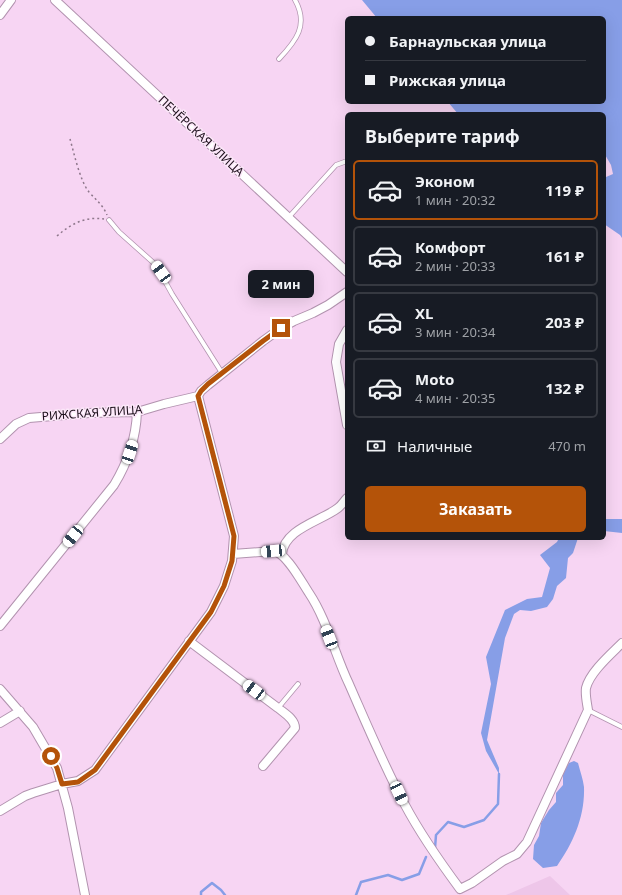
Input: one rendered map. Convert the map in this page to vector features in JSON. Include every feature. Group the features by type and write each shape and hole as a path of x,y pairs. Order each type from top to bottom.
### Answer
{"street":[{"path":"0,15 10,0"},
{"name":"ПЕЧЁРСКАЯ УЛИЦА","path":"55,0 345,270"},
{"path":"0,811 25,796 62,784 78,782 95,770 211,612 218,600 224,586 233,554 234,536 198,396 201,391 281,328 294,320 313,313 328,305 345,293"},
{"path":"345,333 338,344 336,362 345,414"},
{"name":"РИЖСКАЯ УЛИЦА","path":"0,439 22,420 34,417 89,413 137,412 198,396"},
{"path":"0,626 114,485 126,463 132,446 137,422 137,412"},
{"path":"282,554 282,546 296,533 339,507 345,500"},
{"path":"233,554 278,551 288,560 293,571 318,606 340,664 405,805 459,892 498,864 517,854 527,842 588,710 586,692 589,680 622,643"},
{"path":"189,641 278,708 295,724 295,728 263,766"},
{"path":"0,689 33,727 57,768 62,784 85,895"},
{"path":"0,723 20,712"}],"lane":[{"path":"279,59 294,41 301,26 301,17 295,0"},
{"path":"288,218 336,165 345,162"},
{"path":"109,220 119,232 156,265 172,294 222,373"},
{"path":"278,708 298,684"},
{"path":"588,710 622,727"}],"path":[{"path":"70,138 85,185 89,192 103,206 109,220"},
{"path":"57,236 77,221 96,218 109,220"}],"shaded area":[{"path":"550,876 570,895 506,895"}],"water":[{"path":"362,0 622,0 622,238 606,225 606,177 613,174 611,165 606,156 606,112 456,112 450,104 606,104 606,16 375,16"},
{"path":"606,519 622,519 622,533 606,531"},
{"path":"558,540 577,540 573,553 568,558 566,578 557,586 553,599 547,607 531,611 520,610 514,614 505,638 487,740 499,768 499,774 486,751 481,733 491,684 486,657 505,610 527,599 542,597 550,568 540,555"},
{"path":"574,761 578,763 584,787 584,798 580,819 573,839 557,866 543,868 533,859 534,845 539,836 541,823 556,802 556,793 563,785 563,774 569,763"}],"waterway":[{"path":"435,848 436,835 448,822 464,827 484,820 498,804 499,774"},
{"path":"356,895 361,882 388,875 402,880 419,874 426,857"},
{"path":"201,895 201,892 212,883 225,895"}],"route":[{"path":"51,756 62,784 78,782 95,770 211,612 218,600 232,561 234,536 200,409 198,396 208,384 281,328"}]}
